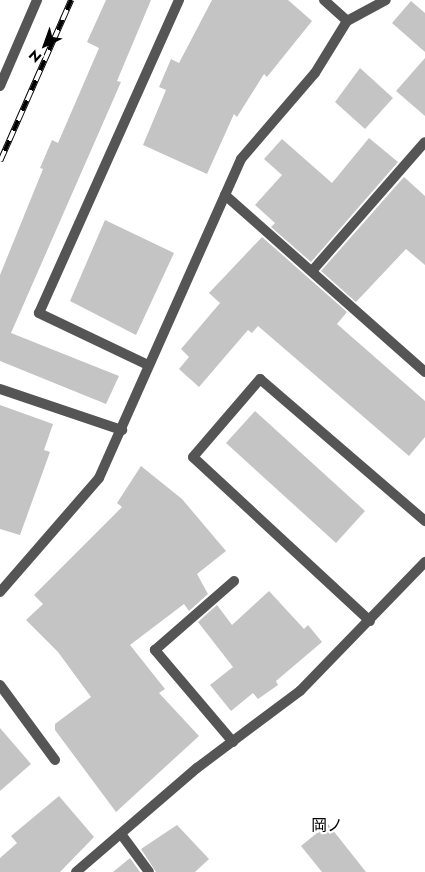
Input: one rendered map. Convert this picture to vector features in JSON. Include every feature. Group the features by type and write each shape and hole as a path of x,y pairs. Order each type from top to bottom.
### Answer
{"street":[{"path":"0,86 37,0"},
{"path":"148,365 39,314 179,0"},
{"path":"324,0 347,21"},
{"path":"0,592 98,478 122,430 148,365 225,195 253,140 315,73 347,21 386,0"},
{"path":"312,271 425,142"},
{"path":"225,195 425,372"},
{"path":"370,621 193,457 260,379 425,520"},
{"path":"0,388 122,430"},
{"path":"76,872 197,768 300,691 370,621 425,562"},
{"path":"233,742 155,650 234,581"},
{"path":"0,685 55,760"},
{"path":"121,834 149,872"}],"building":[{"path":"106,0 151,0 117,81 121,82 11,333 119,376 106,404 0,361 0,275 43,169 40,168 52,140 58,143 99,48 87,42"},
{"path":"212,0 288,0 312,21 267,77 264,74 237,117 234,114 207,174 143,145 166,90 159,87 171,59 179,63"},
{"path":"411,1 425,13 425,52 392,23"},
{"path":"425,58 425,116 396,91"},
{"path":"360,68 393,98 365,129 335,102"},
{"path":"369,138 398,162 311,262 271,227 275,223 255,205 282,175 264,159 282,139 332,183"},
{"path":"404,177 425,196 425,265 406,249 356,302 321,271"},
{"path":"105,220 174,253 136,335 70,301"},
{"path":"262,237 347,312 337,324 425,401 425,437 409,456 258,326 252,333 248,330 199,387 179,369 189,357 181,349 220,303 209,293"},
{"path":"0,405 53,424 44,450 50,452 20,535 0,529"},
{"path":"255,411 365,511 336,543 226,443"},
{"path":"141,466 182,499 226,551 197,574 208,594 189,611 184,604 130,645 165,689 159,693 199,736 116,812 55,730 55,724 91,697 58,652 26,620 43,604 34,595 122,507 117,503"},
{"path":"269,591 304,629 308,625 322,642 276,681 278,685 258,699 253,693 231,711 210,685 233,667 198,622 217,605 232,625"},
{"path":"0,728 31,764 0,791"},
{"path":"59,796 94,837 60,872 0,872 0,858 17,843 11,836"},
{"path":"328,824 366,872 322,872 301,846"},
{"path":"177,825 209,859 195,872 156,872 141,849"},
{"path":"130,858 140,872 113,872"}],"railway":[{"path":"0,161 71,0"}],"district":[{"name":"岡ノ","path":"327,826"}]}
